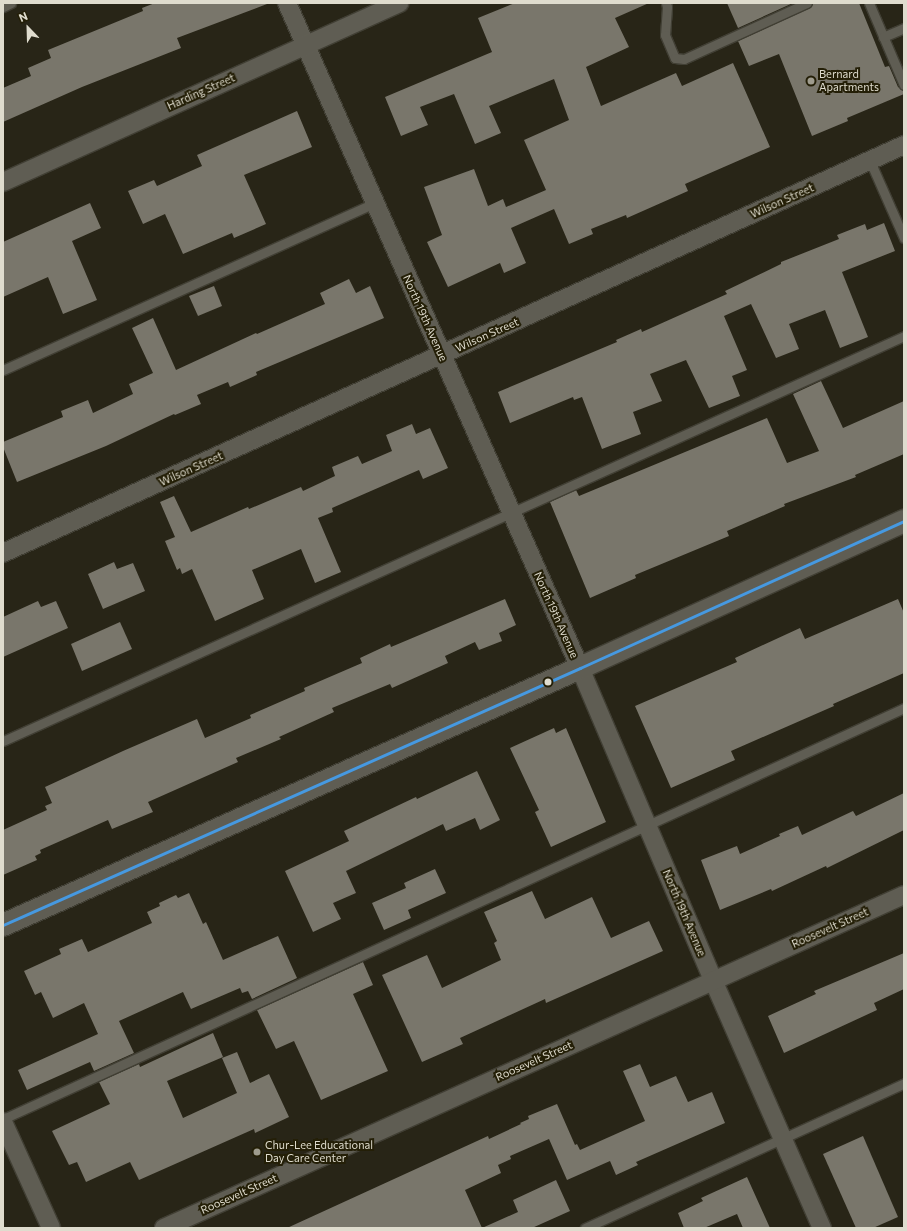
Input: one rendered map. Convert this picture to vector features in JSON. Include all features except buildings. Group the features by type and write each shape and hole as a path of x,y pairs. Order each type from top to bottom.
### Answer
{"street":[{"name":"North 19th Avenue","path":"287,3 580,668 713,980 822,1228"},
{"name":"Harding Street","path":"3,182 398,3"},
{"name":"Wilson Street","path":"3,554 904,145"},
{"path":"3,925 580,668 904,521"},
{"name":"Roosevelt Street","path":"164,1228 904,895"},
{"path":"3,1122 51,1228"}],"lane":[{"path":"3,7 11,3"},
{"path":"666,3 665,35 675,58 684,59 807,3"},
{"path":"869,3 904,85"},
{"path":"883,37 904,28"},
{"path":"870,161 904,238"},
{"path":"3,370 375,203"},
{"path":"3,741 904,336"},
{"path":"3,1119 904,708"},
{"path":"585,1228 904,1083"}],"transit line":[{"path":"3,925 580,668 904,521"}],"place":[{"name":"Bernard Apartments","path":"811,81"},
{"name":"Chur-Lee Educational Day Care Center","path":"257,1152"}]}
